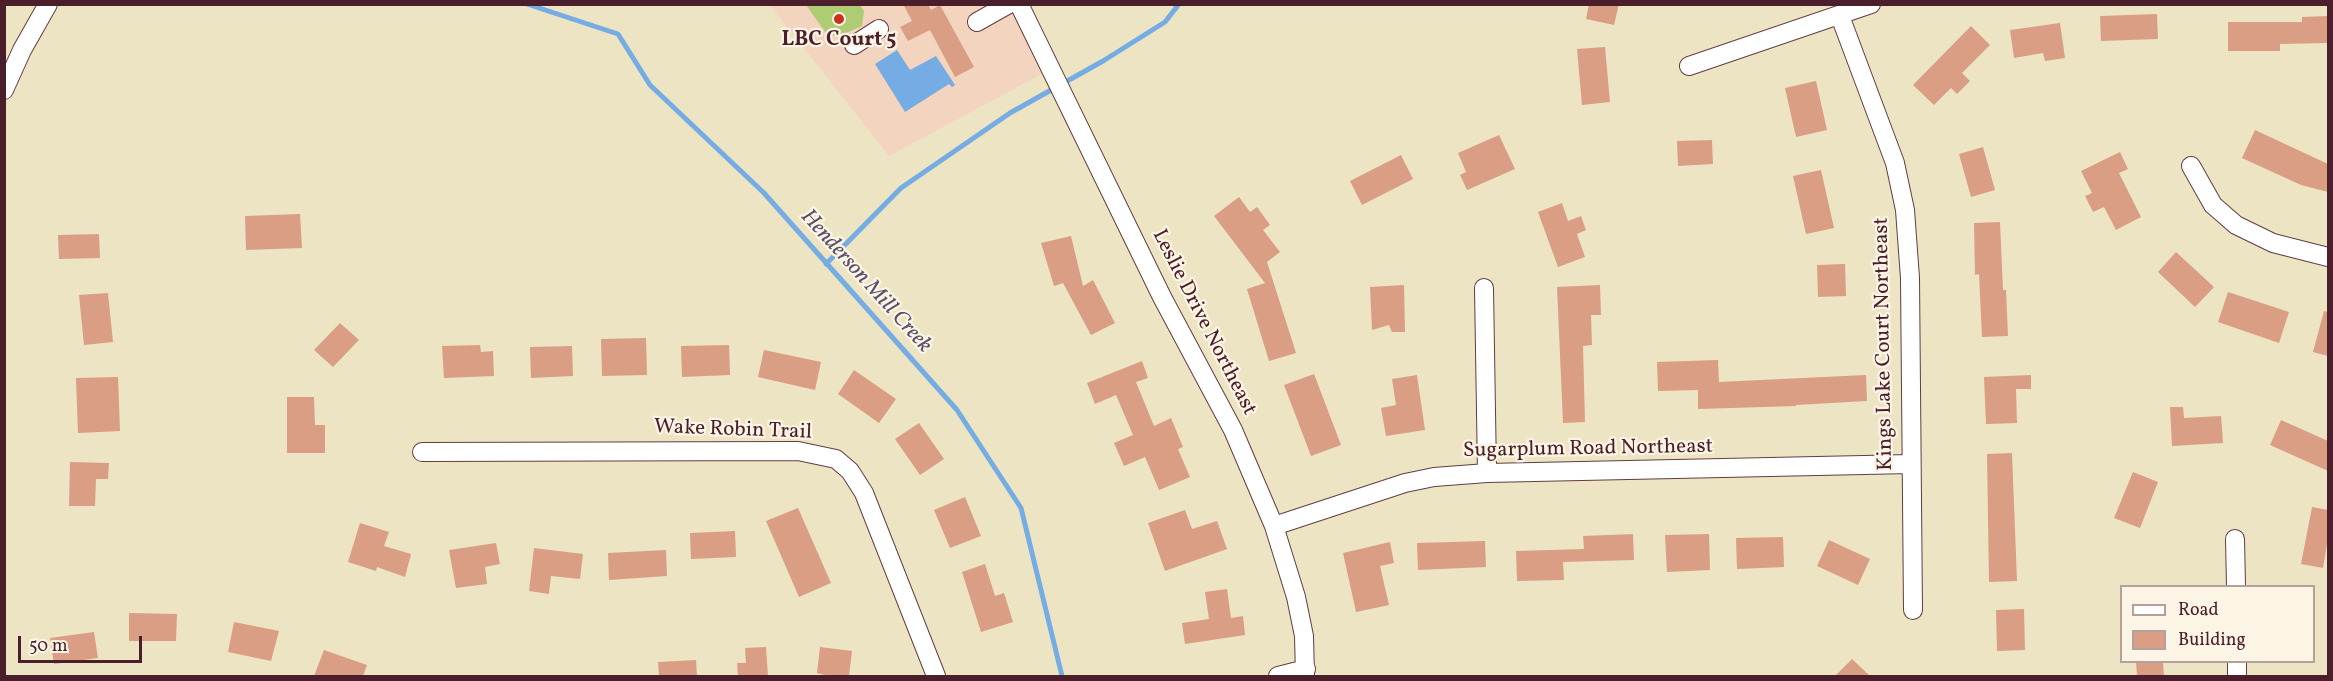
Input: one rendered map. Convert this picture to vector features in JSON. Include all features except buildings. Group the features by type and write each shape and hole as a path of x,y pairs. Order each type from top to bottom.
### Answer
{"street":[{"path":"4,90 22,50 48,4"},
{"path":"977,22 1009,4"},
{"name":"Leslie Drive Northeast","path":"1019,4 1162,297 1233,430 1274,526 1296,597 1304,636 1305,673"},
{"path":"1689,66 1871,4"},
{"name":"Kings Lake Court Northeast","path":"1840,16 1896,163 1905,210 1910,278 1913,610"},
{"path":"854,45 879,29"},
{"path":"2191,166 2213,205 2236,225 2272,243 2328,257"},
{"path":"1484,288 1487,473"},
{"name":"Wake Robin Trail","path":"423,452 798,451 836,459 850,471 864,493 936,676"},
{"name":"Sugarplum Road Northeast","path":"1274,526 1405,483 1434,477 1487,473 1911,465"},
{"path":"2235,539 2236,585"},
{"path":"1278,676 1305,673"}],"shaded area":[{"path":"770,5 1020,5 1049,70 889,156"}],"green space":[{"name":"LBC Court 5","path":"806,5 860,5 864,11 862,26 837,37 826,33"}],"water":[{"path":"897,50 910,70 936,56 955,85 952,87 949,84 905,112 875,64"}],"waterway":[{"name":"Henderson Mill Creek","path":"527,4 618,34 650,85 764,193 957,410 1021,508 1062,676"},
{"path":"826,264 901,188 1010,113 1103,61 1165,22 1179,4"}],"place":[{"name":"LBC Court 5","path":"839,19"}]}
